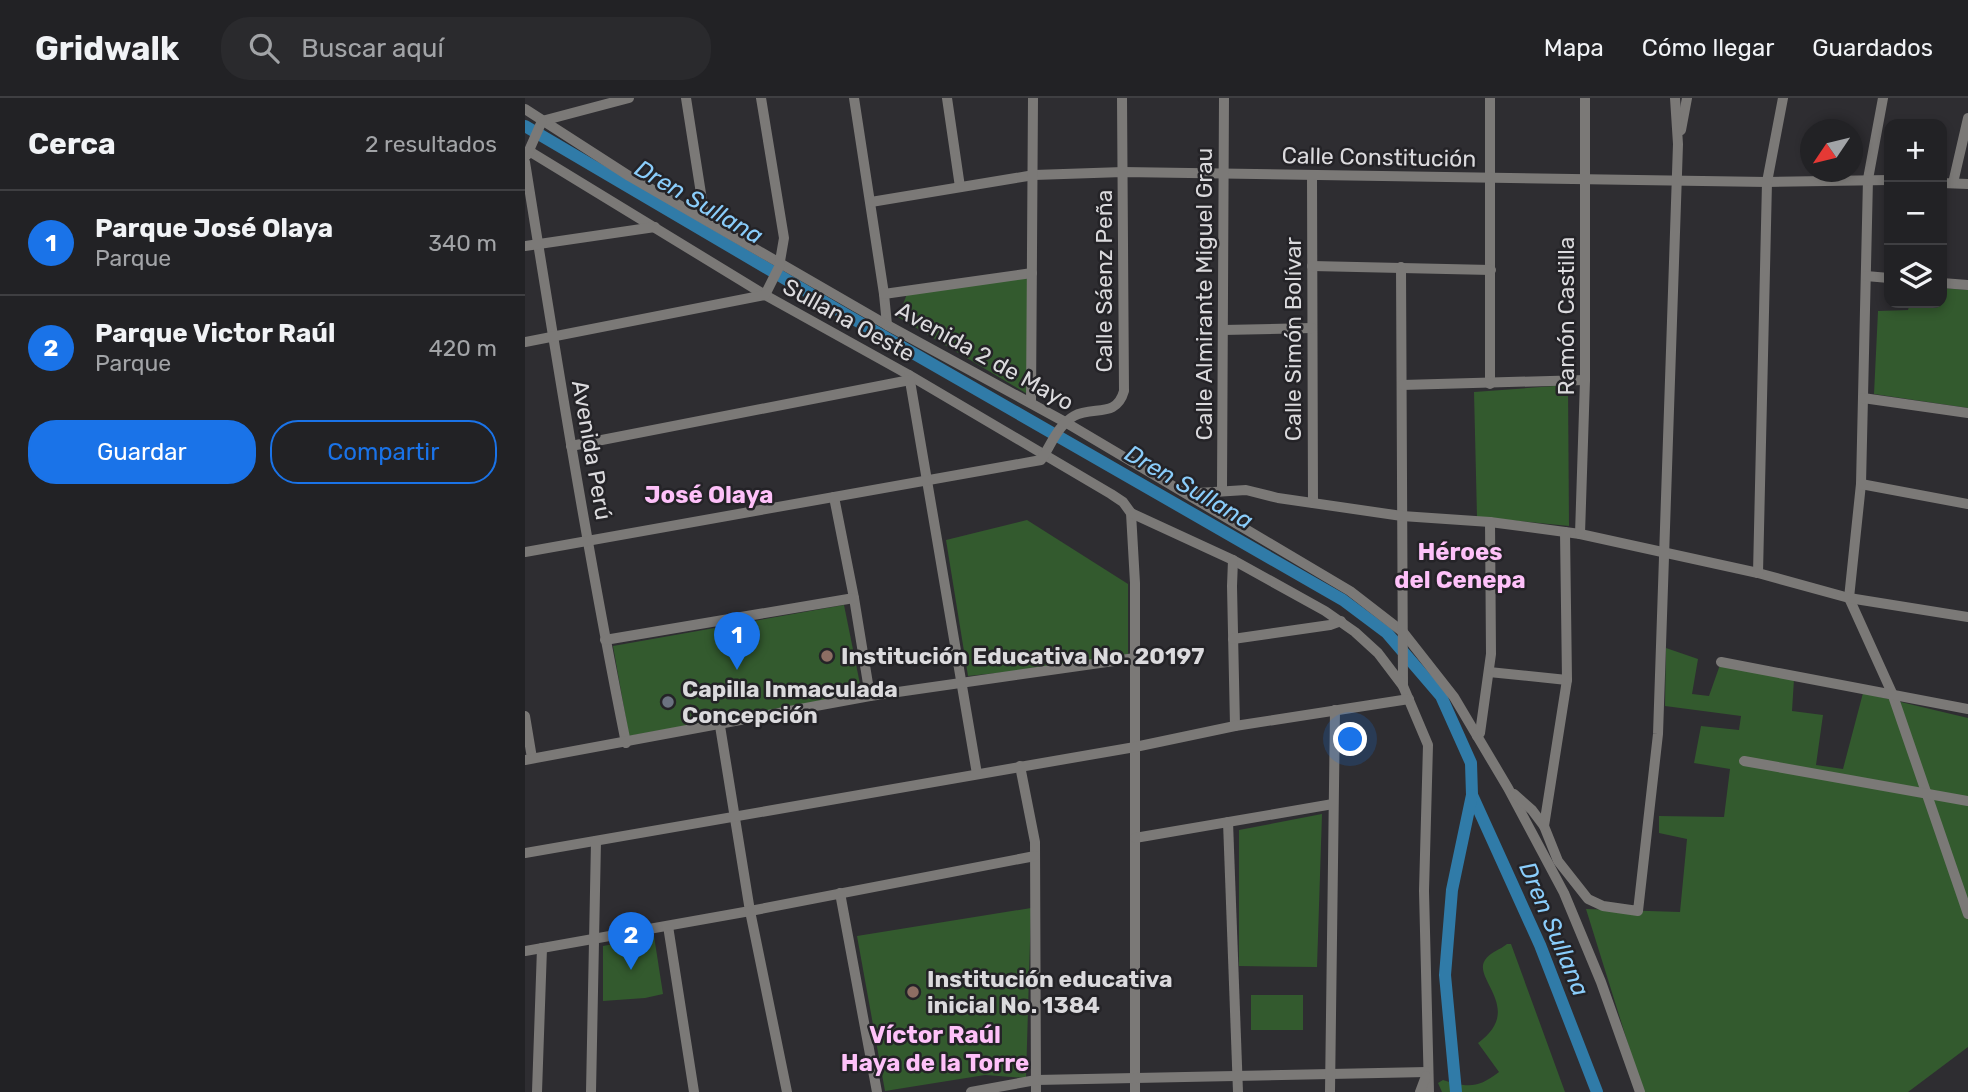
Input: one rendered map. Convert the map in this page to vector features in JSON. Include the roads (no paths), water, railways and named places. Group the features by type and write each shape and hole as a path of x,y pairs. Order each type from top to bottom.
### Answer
{"street":[{"path":"525,109 541,124 629,98"},
{"path":"685,98 705,219"},
{"path":"525,342 767,291 780,265 785,238 761,98"},
{"path":"854,98 887,325"},
{"path":"947,98 961,187"},
{"path":"1031,403 1033,98"},
{"name":"Calle Sáenz Peña","path":"1064,424 1081,413 1114,407 1121,401 1124,391 1122,98"},
{"name":"Calle Almirante Miguel Grau","path":"1222,490 1224,98"},
{"path":"1490,98 1490,384"},
{"name":"Ramón Castilla","path":"1580,534 1585,380 1585,98"},
{"path":"1508,789 1532,810 1543,826 1558,861 1588,899 1603,906 1638,911 1658,734 1678,144 1675,98"},
{"path":"1678,144 1686,98"},
{"path":"1758,573 1767,182 1783,98"},
{"path":"1883,98 1868,179 1861,484 1849,598 1892,693 1968,914"},
{"path":"1953,183 1968,118"},
{"name":"Avenida Perú","path":"541,124 525,162 552,337 605,640 626,743"},
{"name":"Avenida 2 de Mayo","path":"541,124 780,265 1031,403 1350,590 1403,636 1454,697 1564,893 1601,982 1640,1092"},
{"name":"Sullana Oeste","path":"530,146 655,227 910,378 1046,452 1123,502 1131,513 1233,560 1341,621 1378,653 1403,686"},
{"name":"Calle Constitución","path":"871,202 1034,175 1123,172 1767,182 1884,180"},
{"name":"Calle Simón Bolívar","path":"1312,175 1313,503"},
{"path":"1947,183 1968,184"},
{"path":"525,246 655,227"},
{"path":"1312,266 1491,270"},
{"path":"1401,267 1403,686 1428,744 1424,891 1429,1092"},
{"path":"884,294 1032,273"},
{"path":"1866,276 1884,278"},
{"path":"1947,283 1968,285"},
{"path":"1223,330 1312,328"},
{"path":"571,446 910,378 977,774"},
{"path":"1402,385 1585,380"},
{"path":"1863,398 1968,413"},
{"path":"525,552 1041,460 1064,424"},
{"path":"1861,484 1968,504"},
{"path":"1178,490 1198,493 1246,490 1402,516 1565,531 1666,551 1849,598 1968,617"},
{"path":"834,497 870,696"},
{"path":"1131,513 1135,583 1135,1092"},
{"path":"1477,736 1480,733 1491,654 1490,522"},
{"path":"1543,826 1567,680 1565,531"},
{"path":"1233,560 1235,726"},
{"path":"605,640 854,598"},
{"path":"1233,639 1330,625 1341,621"},
{"path":"525,716 529,759 720,726 870,696 1135,658"},
{"path":"1721,662 1968,709"},
{"path":"1489,672 1567,680"},
{"path":"525,853 1135,747 1235,726 1409,699"},
{"path":"1330,1092 1335,710"},
{"path":"720,726 750,911 787,1092"},
{"path":"1744,761 1968,801"},
{"path":"1020,766 1035,842 1036,1092"},
{"path":"1135,838 1333,804"},
{"path":"1228,822 1238,1092"},
{"path":"591,1092 596,841"},
{"path":"525,951 1035,856"},
{"path":"840,893 877,1092"},
{"path":"668,926 694,1092"},
{"path":"537,1092 542,948"},
{"path":"971,1092 1036,1080 1427,1072"},
{"path":"1420,1092 1427,1072"}],"waterway":[{"name":"Dren Sullana","path":"525,126 838,310 1343,600 1387,633 1441,696 1471,763 1472,795 1540,945 1597,1092"},
{"path":"1456,1092 1445,975 1452,890 1472,795"}],"place":[{"name":"Institución Educativa No. 20197","path":"827,656"},
{"name":"Parque José Olaya","path":"737,670"},
{"name":"Capilla Inmaculada Concepción","path":"668,702"},
{"name":"Parque Victor Raúl","path":"631,970"},
{"name":"Institución educativa inicial No. 1384","path":"913,992"}],"district":[{"name":"José Olaya","path":"709,495"},
{"name":"Héroes del Cenepa","path":"1460,566"},
{"name":"Víctor Raúl Haya de la Torre","path":"935,1049"}]}
